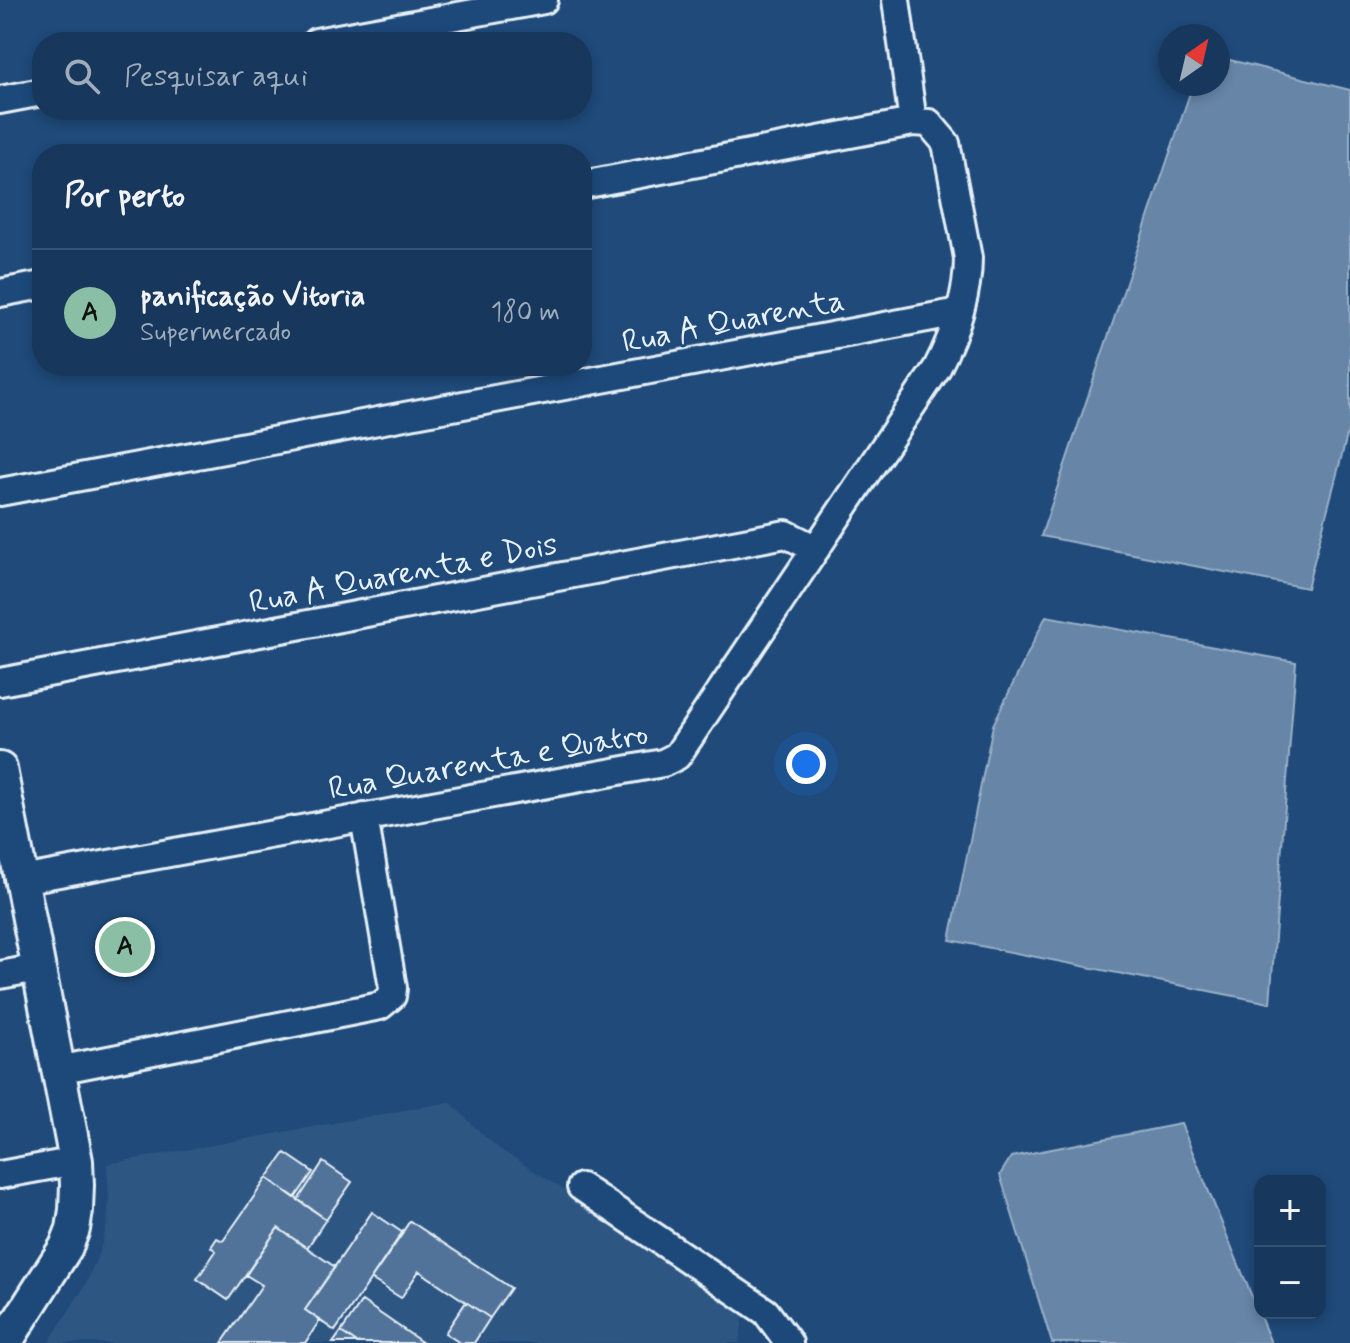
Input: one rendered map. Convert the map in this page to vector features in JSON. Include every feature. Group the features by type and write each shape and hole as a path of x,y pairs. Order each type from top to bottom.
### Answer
{"street":[{"path":"370,32 544,0"},
{"path":"592,183 913,122 896,0"},
{"path":"0,100 32,94"},
{"name":"Rua Quarenta e Quatro","path":"21,880 663,763 677,756 946,351 968,278 968,258 946,143 929,123 913,122"},
{"path":"0,293 32,287"},
{"name":"Rua A Quarenta","path":"0,492 959,312"},
{"name":"Rua A Quarenta e Dois","path":"0,682 786,534 816,549"},
{"path":"1,780 76,1161 77,1185 73,1229 66,1247 5,1343"},
{"path":"58,1070 380,1006 392,996 393,988 364,817"},
{"path":"0,975 38,968"},
{"path":"0,1175 76,1161"},
{"path":"581,1187 766,1312 789,1343"}],"shaded area":[{"path":"1230,60 1350,90 1350,424 1307,588 1041,536 1189,96 1230,96"},
{"path":"1046,616 1296,662 1270,1003 950,940 993,725"},
{"path":"450,1102 500,1149 745,1306 739,1343 48,1343 86,1284 101,1247 109,1200 107,1164"},
{"path":"1181,1124 1254,1302 1254,1319 1261,1319 1271,1343 1052,1343 1000,1175 1011,1157"}],"building":[{"path":"285,1153 313,1172 295,1198 267,1178"},
{"path":"323,1162 352,1182 326,1219 298,1200"},
{"path":"267,1178 326,1219 307,1248 278,1228 228,1300 197,1279 216,1251 211,1247 217,1238 223,1241"},
{"path":"372,1212 403,1233 335,1331 305,1310"},
{"path":"410,1221 511,1288 490,1318 419,1271 401,1298 371,1279"},
{"path":"278,1228 335,1267 305,1310 320,1320 305,1343 222,1343 262,1285 246,1275"},
{"path":"362,1301 423,1343 357,1343 341,1332"},
{"path":"466,1302 490,1318 474,1343 460,1343 445,1333"},
{"path":"341,1332 357,1343 333,1343"}],"place":[{"name":"panificação Vitoria","path":"125,947"}]}
